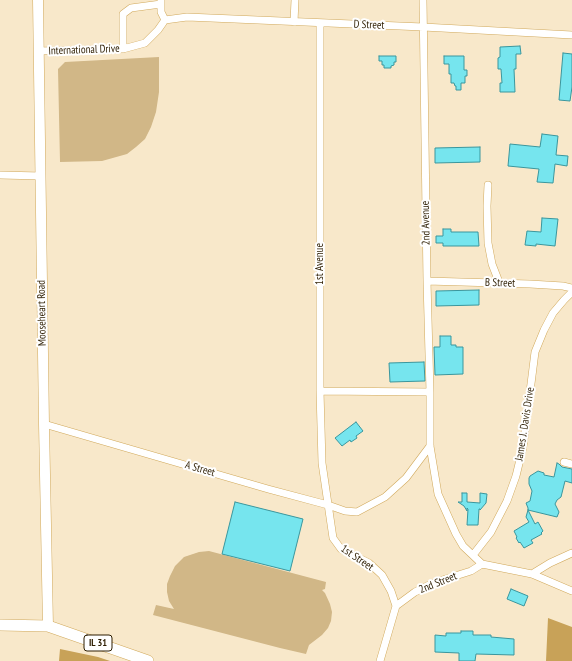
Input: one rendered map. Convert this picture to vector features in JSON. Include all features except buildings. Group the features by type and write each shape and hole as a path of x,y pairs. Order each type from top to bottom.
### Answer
{"main road":[{"name":"Mooseheart Road","path":"38,0 48,626"},
{"name":"IL 31","path":"0,625 48,626 148,661"}],"street":[{"path":"294,22 295,0"},
{"name":"2nd Avenue","path":"423,0 430,446 438,494 456,534 463,546 473,555"},
{"path":"123,49 123,14 131,8 161,2 161,12 166,20"},
{"name":"D Street","path":"166,20 187,17 572,35"},
{"name":"International Drive","path":"39,51 123,49 145,43 166,20"},
{"name":"1st Avenue","path":"320,23 320,391 322,463 328,505"},
{"path":"0,175 41,176"},
{"path":"488,185 488,243 492,264 498,282"},
{"name":"B Street","path":"427,281 498,282 564,286 572,288"},
{"name":"James J. Davis Drive","path":"473,555 491,532 507,501 516,476 523,447 535,352 553,313 572,292"},
{"path":"320,391 430,392"},
{"name":"A Street","path":"44,424 268,490 328,505 345,511 357,512 385,497 406,478 430,446"},
{"path":"564,462 572,464"},
{"name":"1st Street","path":"328,505 333,538 341,549 369,563 382,576 391,591 396,606"},
{"path":"532,574 572,553"},
{"path":"473,555 482,564 532,574 572,591"},
{"name":"2nd Street","path":"396,606 415,592 433,583 471,571 482,564"},
{"path":"380,661 396,606"}],"shaded area":[{"path":"159,57 159,92 156,112 145,139 127,154 102,161 60,162 58,69 65,62"},
{"path":"209,551 326,582 325,589 322,590 330,604 332,612 331,621 328,628 322,635 309,645 306,654 153,615 156,605 174,609 169,601 167,584 175,566 184,557 199,552"},
{"path":"548,618 572,627 572,661 546,661"},
{"path":"60,649 98,657 110,661 59,661"}]}
